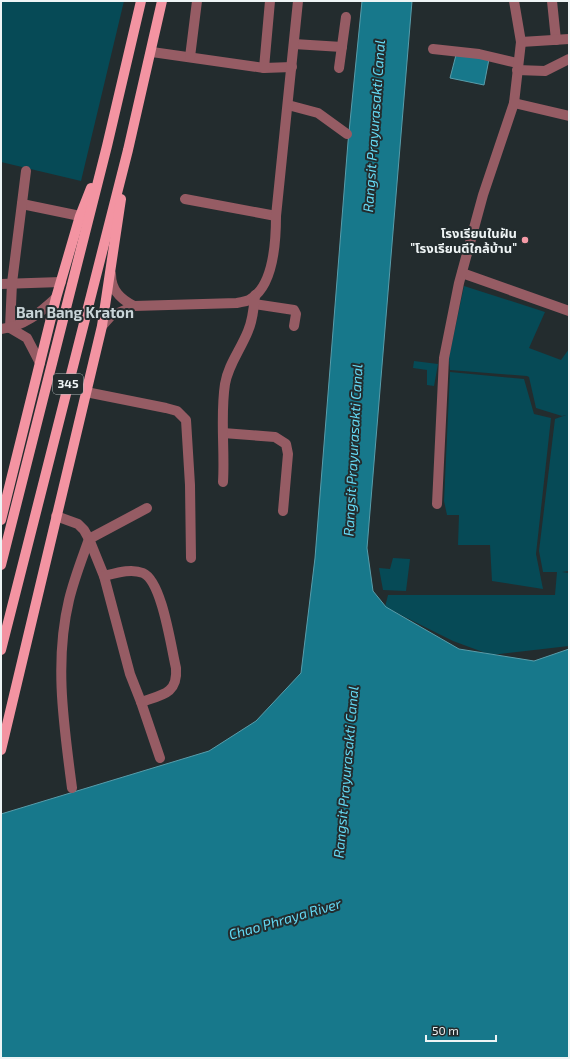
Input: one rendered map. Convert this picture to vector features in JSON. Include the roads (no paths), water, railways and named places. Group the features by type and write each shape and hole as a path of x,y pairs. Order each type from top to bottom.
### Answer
{"main road":[{"name":"345","path":"1,565 107,146 141,1"},
{"name":"345","path":"1,650 128,150 152,52 162,1"},
{"path":"1,520 56,298 80,216 107,146"},
{"path":"1,750 102,326 128,150"}],"street":[{"path":"190,57 197,1"},
{"path":"264,68 270,1"},
{"path":"223,482 225,385 229,368 237,356 249,329 254,300 266,278 276,245 276,216 298,1"},
{"path":"437,504 444,358 462,273 483,196 514,103 520,42 514,1"},
{"path":"552,1 556,40"},
{"path":"339,68 346,17"},
{"path":"520,42 569,39"},
{"path":"294,44 342,47"},
{"path":"433,49 479,54 517,67 545,71 569,59"},
{"path":"152,52 264,68 292,66"},
{"path":"514,103 569,116"},
{"path":"288,104 318,113 347,134"},
{"path":"5,328 26,171"},
{"path":"184,198 276,216"},
{"path":"22,204 80,216"},
{"path":"112,265 111,282 116,293 124,301 134,306"},
{"path":"462,273 569,311"},
{"path":"1,284 61,282"},
{"path":"5,328 38,315 56,298"},
{"path":"102,326 111,316 134,306 237,303 254,300 294,310 296,314 294,326"},
{"path":"5,328 27,338 40,363"},
{"path":"86,392 178,411 186,420 191,558"},
{"path":"224,433 275,438 286,444 288,454 283,511"},
{"path":"72,788 60,692 63,635 68,601 89,540 147,508"},
{"path":"56,516 78,524 84,530 89,540 104,576 130,674 160,758"},
{"path":"104,576 124,571 143,572 152,579 160,600 177,677 172,688 166,694 141,702"}],"water":[{"path":"362,1 412,1 367,548 373,591 386,607 459,649 534,661 569,649 569,1058 1,1058 1,814 209,751 256,721 301,673 315,558 348,142"},
{"path":"456,55 489,59 484,85 450,78"}],"place":[{"name":"โรงเรียนในฝัน \"โรงเรียนดีใกล้บ้าน\"","path":"525,240"}],"district":[{"name":"Ban Bang Kraton","path":"75,313"}],"water label":[{"name":"Rangsit Prayurasakti Canal","path":"374,126"},
{"name":"Rangsit Prayurasakti Canal","path":"353,450"},
{"name":"Rangsit Prayurasakti Canal","path":"346,772"},
{"name":"Chao Phraya River","path":"285,919"}]}
